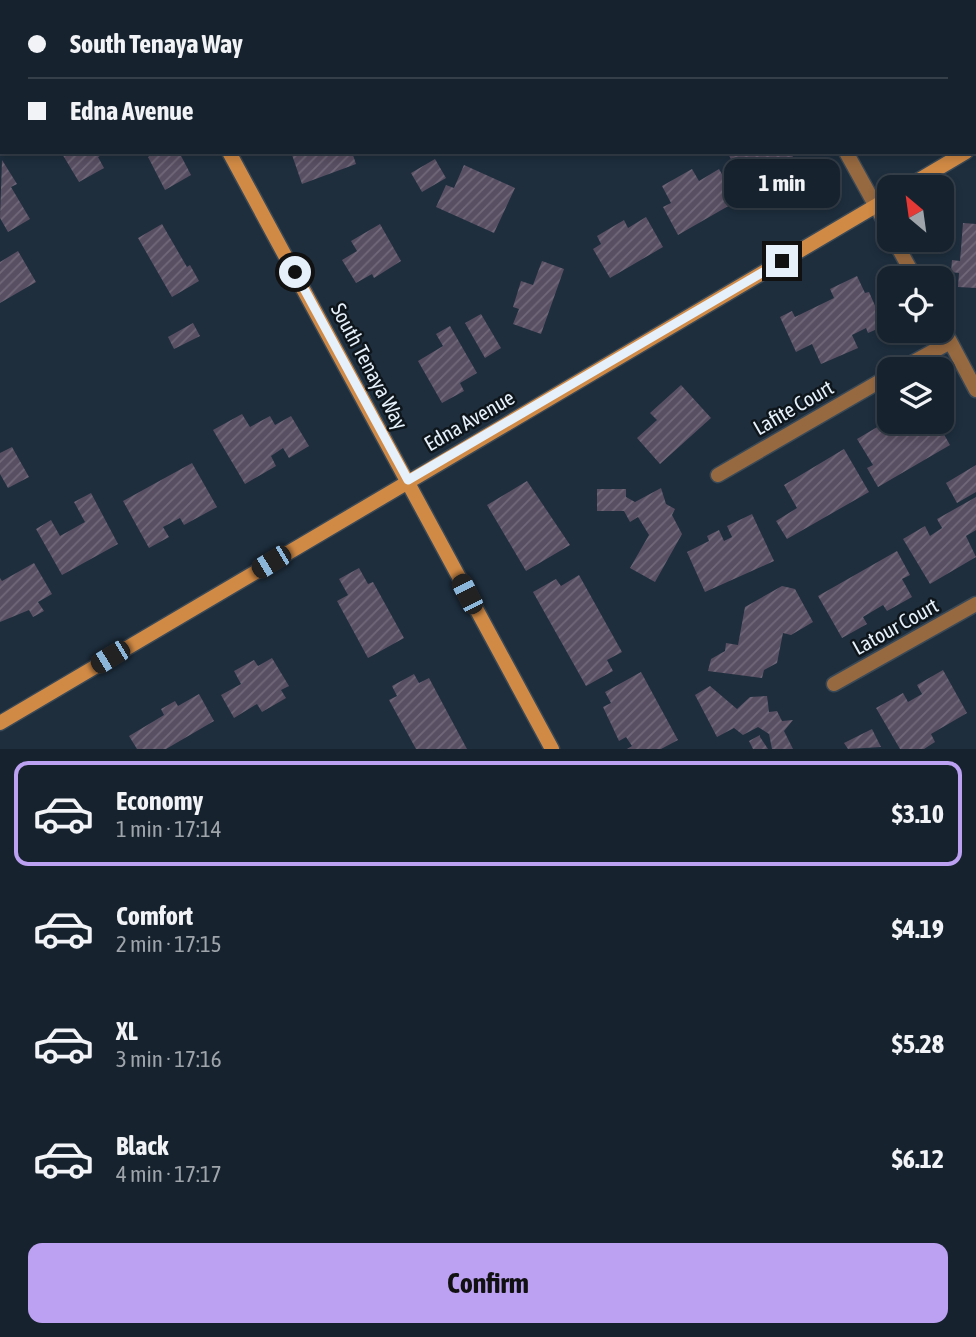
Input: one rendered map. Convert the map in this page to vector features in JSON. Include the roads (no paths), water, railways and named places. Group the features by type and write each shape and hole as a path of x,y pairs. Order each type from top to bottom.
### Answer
{"street":[{"name":"South Tenaya Way","path":"230,154 552,749"},
{"path":"847,154 876,206"},
{"path":"928,175 963,154"},
{"name":"Edna Avenue","path":"0,723 876,206"},
{"path":"923,357 948,343"},
{"path":"951,343 976,390"},
{"name":"Lafite Court","path":"718,475 877,383"},
{"name":"Latour Court","path":"834,684 976,604"}]}
